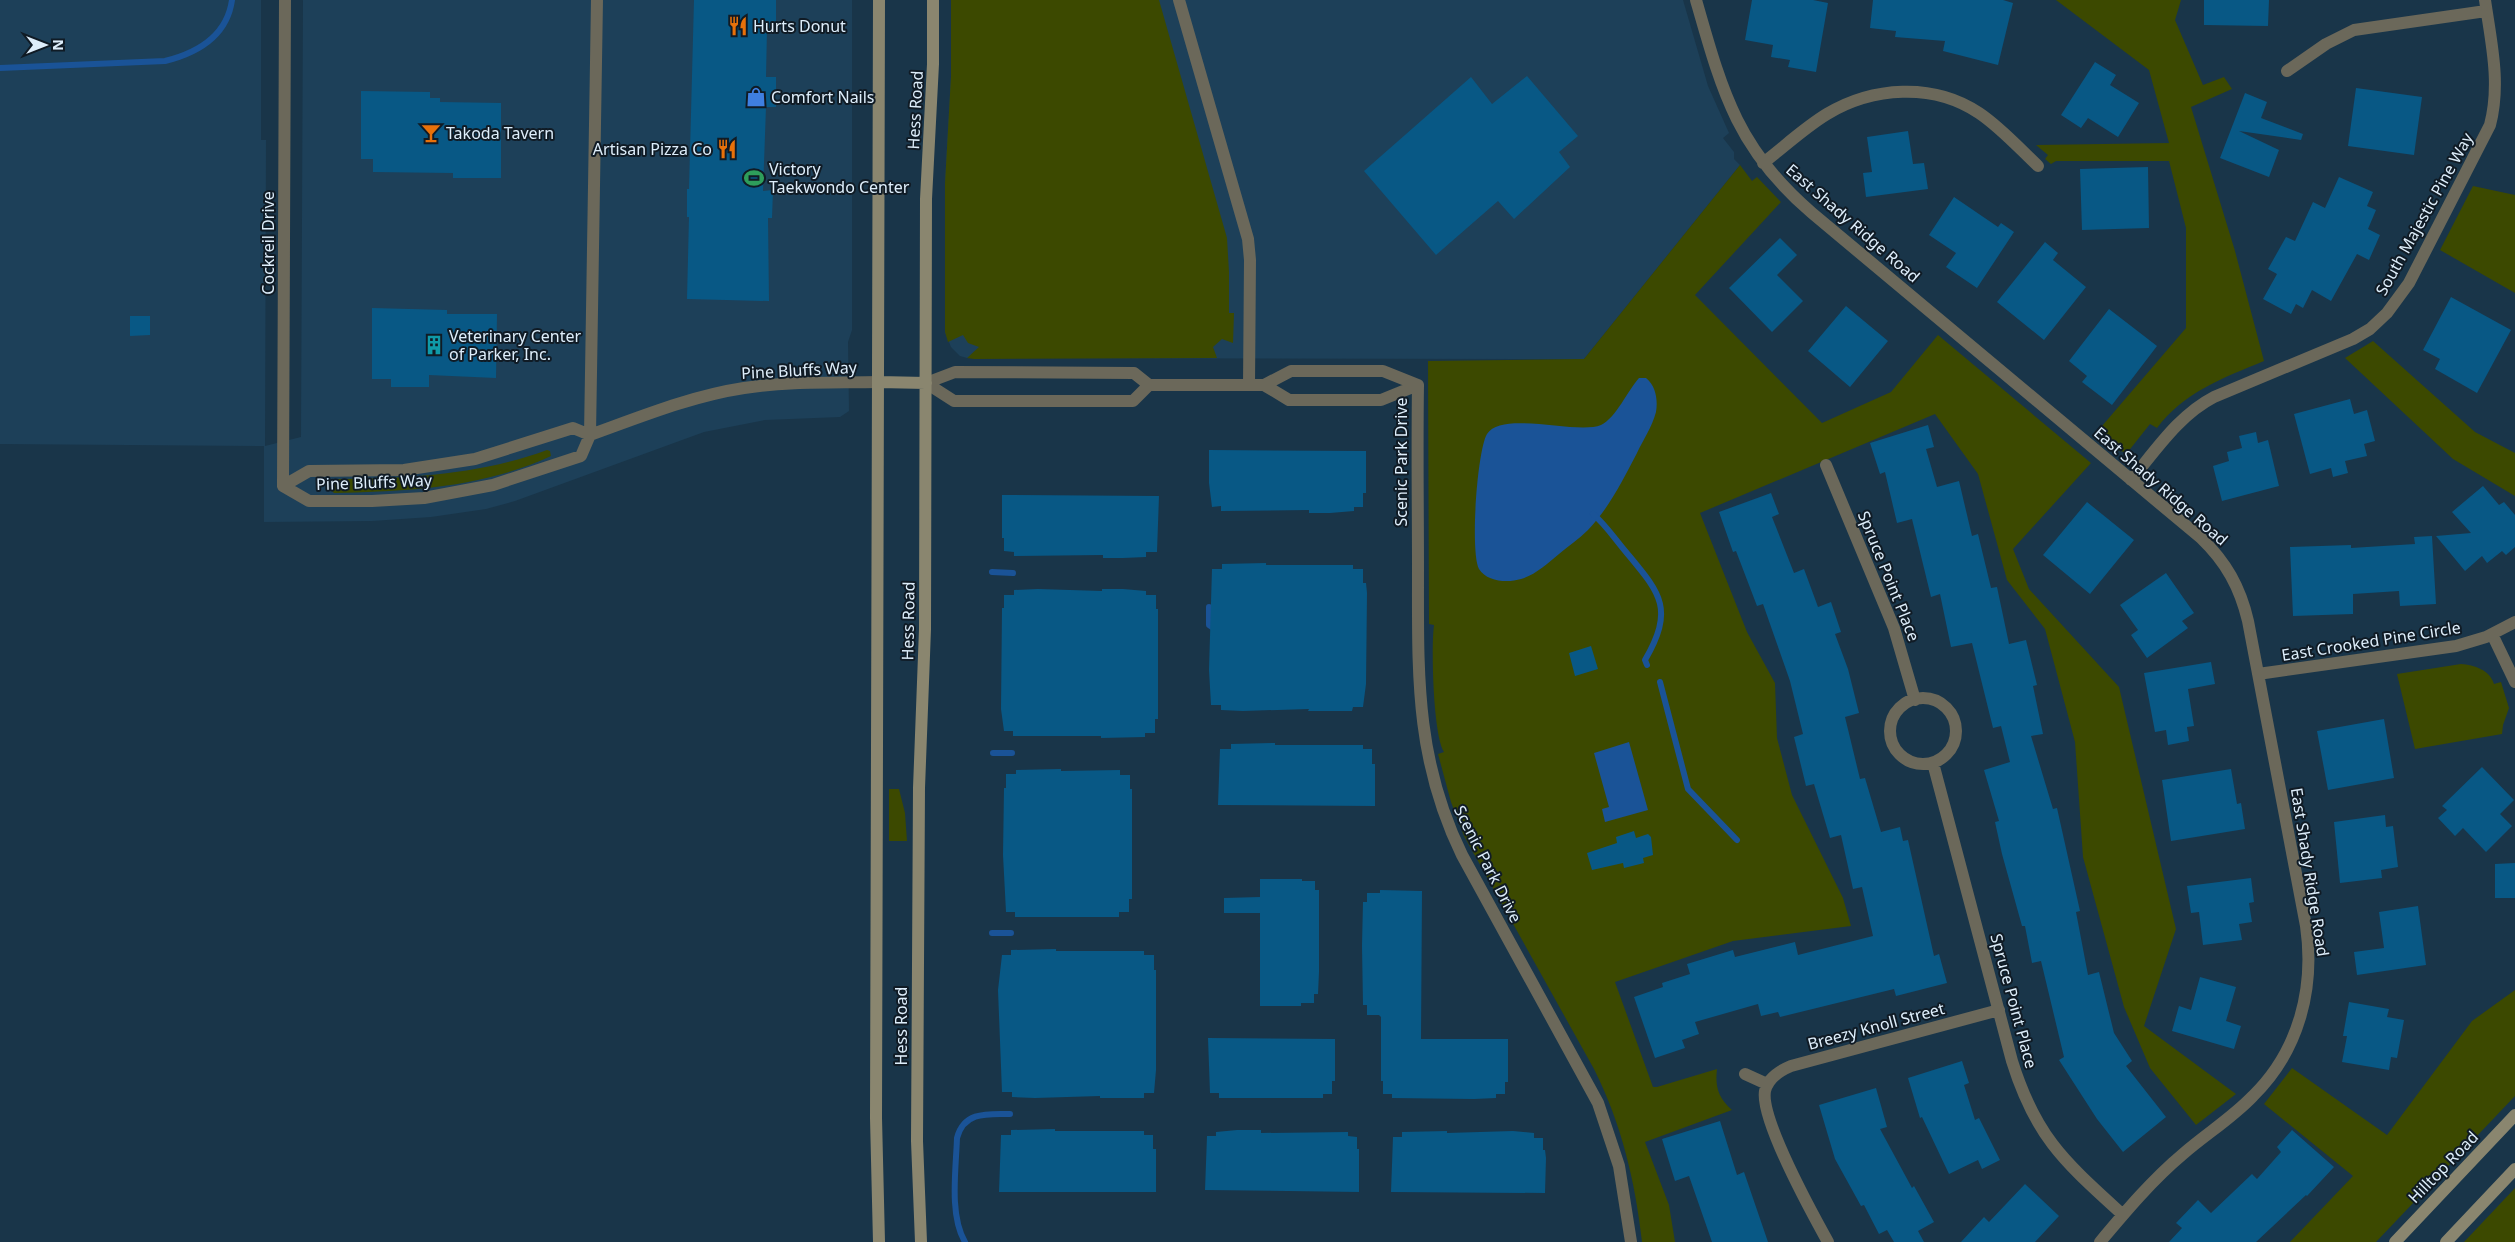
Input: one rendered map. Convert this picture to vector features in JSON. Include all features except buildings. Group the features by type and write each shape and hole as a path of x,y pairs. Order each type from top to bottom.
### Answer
{"main road":[{"name":"Hess Road","path":"879,0 876,1118 879,1242"},
{"name":"Hess Road","path":"921,1242 918,1170 919,788 925,629 927,192 933,64 933,0"},
{"name":"Pine Bluffs Way","path":"879,382 926,383"},
{"name":"Hilltop Road","path":"2394,1242 2515,1115"},
{"path":"2446,1242 2515,1169"}],"street":[{"name":"Cockreil Drive","path":"283,486 285,0"},
{"path":"590,435 597,0"},
{"path":"1179,0 1248,239 1250,260 1249,385"},
{"name":"East Shady Ridge Road","path":"1696,0 1725,97 1736,120 1763,163 1786,190 1807,210 2206,544 2226,566 2244,605 2307,935 2309,979 2305,1002 2286,1053 2263,1086 2248,1101 2171,1164 2100,1242"},
{"path":"2287,71 2326,44 2354,30 2486,6"},
{"name":"South Majestic Pine Way","path":"2131,480 2172,431 2196,407 2214,397 2353,339 2376,324 2397,302 2417,269 2490,125 2494,107 2496,79 2486,6"},
{"path":"1763,163 1832,111 1867,96 1905,92 1938,95 1967,106 1983,116 2038,166"},
{"name":"Pine Bluffs Way","path":"926,383 955,372 1134,373 1149,384 1264,385 1291,371 1383,371 1418,385"},
{"name":"Pine Bluffs Way","path":"283,486 309,471 418,468 490,455 573,428 590,435 691,401 743,388 800,383 879,382"},
{"path":"926,383 954,401 1133,401 1149,384"},
{"path":"1264,385 1289,400 1381,400 1418,385"},
{"name":"Scenic Park Drive","path":"1418,385 1418,674 1422,726 1431,772 1445,819 1462,855 1598,1103 1619,1166 1631,1242"},
{"name":"Pine Bluffs Way","path":"283,486 309,500 389,501 446,495 493,485 581,456 590,435"},
{"name":"Spruce Point Place","path":"1826,465 1894,628 1915,700"},
{"name":"East Crooked Pine Circle","path":"2258,674 2447,648 2492,634 2515,622"},
{"path":"2492,634 2515,682"},
{"path":"1928,699 1940,703 1949,711 1955,722 1956,735 1952,747 1944,757 1933,763 1921,764 1909,761 1899,754 1893,743 1891,731 1893,719 1899,709 1915,700 1928,699"},
{"name":"Spruce Point Place","path":"1933,763 2019,1083 2039,1126 2069,1165 2123,1215"},
{"name":"Breezy Knoll Street","path":"1767,1084 1778,1072 1791,1066 1999,1010"},
{"path":"1745,1074 1767,1084 1764,1097 1767,1112 1797,1184 1828,1242"}],"shaded area":[{"path":"0,0 261,0 261,140 266,140 265,446 301,437 303,0 852,0 852,330 848,342 849,411 840,417 765,420 704,432 515,501 486,509 431,517 372,521 264,522 264,446 0,444"},
{"path":"951,0 1683,0 1708,86 1729,133 1723,138 1734,152 1734,159 1740,165 1584,359 967,358 960,356 951,347 945,332 945,183 951,76"}],"green space":[{"path":"951,0 1159,0 1227,238 1229,313 1234,313 1233,343 1222,339 1213,347 1217,358 974,359 967,358 979,347 968,343 963,335 948,342 945,332 945,183 951,76"},
{"path":"2056,0 2181,0 2175,20 2203,85 2224,77 2232,89 2191,107 2235,251 2264,361 2219,380 2192,395 2168,415 2157,428 2150,424 2127,453 2114,449 2096,433 2186,328 2186,228 2169,161 2056,161 2051,164 2045,159 2048,155 2036,145 2169,143 2149,70"},
{"path":"1740,165 1752,181 1757,177 1781,202 1695,295 1822,423 1891,392 1938,335 2091,463 2013,549 2029,589 2119,687 2176,929 2144,1026 2236,1094 2196,1125 2150,1068 2124,1007 2083,857 2075,742 2045,629 2007,580 1978,474 1935,414 1700,513 1747,632 1775,683 1777,738 1792,795 1843,898 1851,926 1733,941 1615,982 1653,1087 1717,1069 1719,1091 1723,1101 1732,1110 1645,1142 1669,1205 1675,1242 1642,1242 1626,1154 1604,1090 1464,836 1451,802 1438,754 1444,752 1440,743 1435,710 1433,670 1434,625 1429,624 1428,361 1584,359"},
{"path":"2473,186 2515,195 2515,293 2440,250"},
{"path":"2373,341 2475,432 2515,453 2515,496 2453,459 2345,358"},
{"path":"547,450 550,451 551,456 525,467 472,481 444,486 389,491 334,493 332,491 334,479 442,474 495,465"},
{"path":"2461,664 2481,669 2489,675 2494,684 2501,682 2509,708 2502,734 2415,749 2397,674"},
{"path":"889,789 899,789 905,813 907,841 889,841"},
{"path":"2515,990 2515,1096 2376,1242 2290,1242 2353,1176 2264,1104 2292,1068 2387,1135 2472,1021"},
{"path":"2515,1188 2515,1242 2464,1242"}],"water":[{"path":"1639,378 1646,378 1654,389 1657,403 1656,412 1650,428 1621,483 1596,521 1585,533 1536,572 1516,580 1504,581 1487,577 1479,569 1476,559 1475,523 1480,460 1487,434 1495,427 1508,424 1523,423 1575,427 1601,425 1617,410"},
{"path":"1629,742 1648,810 1605,822 1602,809 1609,807 1594,753"}],"waterway":[{"path":"0,68 165,61 177,58 199,48 217,33 224,24 232,0"},
{"path":"1593,514 1606,527 1648,579 1660,602 1659,627 1645,660 1647,665"},
{"path":"992,572 1013,573"},
{"path":"1209,607 1209,625 1218,631"},
{"path":"1660,682 1688,789 1737,840"},
{"path":"993,753 1012,753"},
{"path":"992,933 1011,933"},
{"path":"965,1242 960,1231 955,1205 957,1138 960,1129 965,1123 978,1116 985,1114 1010,1114"}],"place":[{"name":"Hurts Donut","path":"738,26"},
{"name":"Comfort Nails","path":"756,97"},
{"name":"Takoda Tavern","path":"431,133"},
{"name":"Artisan Pizza Co","path":"727,149"},
{"name":"Victory Taekwondo Center","path":"754,178"},
{"name":"Veterinary Center of Parker, Inc.","path":"434,345"}]}
